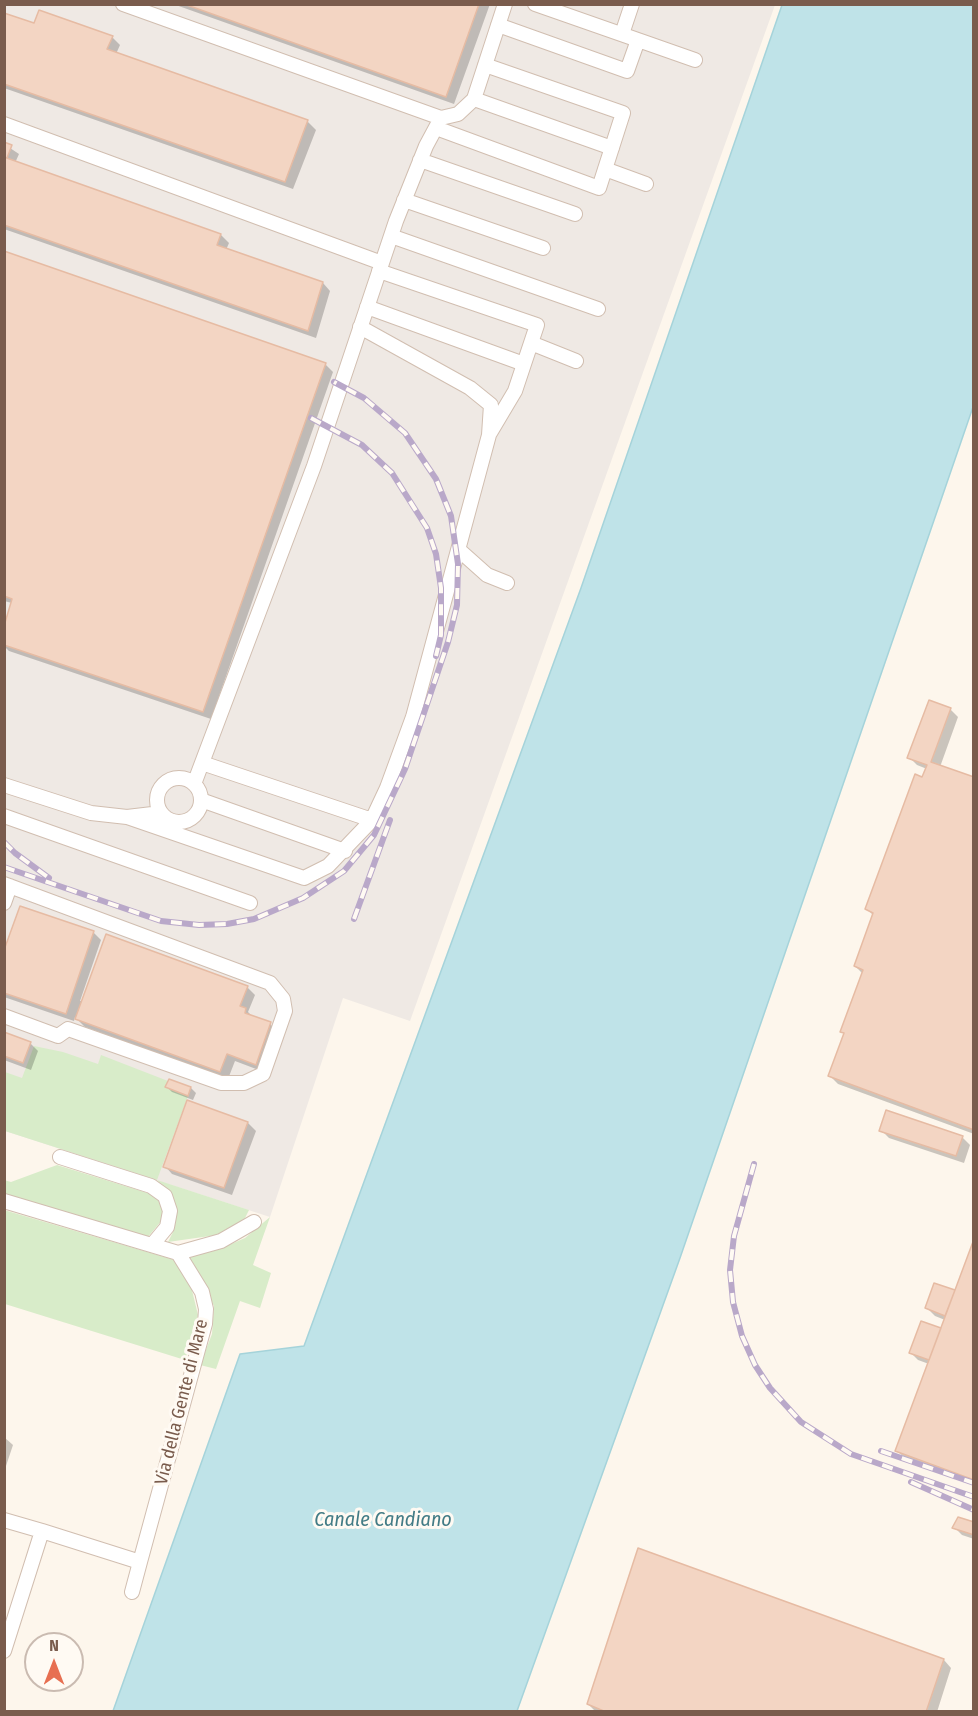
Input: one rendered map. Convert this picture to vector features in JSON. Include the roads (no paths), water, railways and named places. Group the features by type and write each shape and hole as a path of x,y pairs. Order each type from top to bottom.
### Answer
{"street":[{"path":"123,4 439,123 599,188 623,113 484,65"},
{"path":"194,784 314,466 391,236 420,160 439,123 458,114 474,99 505,4"},
{"path":"535,4 695,60"},
{"path":"622,34 632,4"},
{"path":"498,25 627,71 638,40"},
{"path":"474,99 612,148"},
{"path":"4,124 537,325 515,391 489,435"},
{"path":"420,160 574,214"},
{"path":"605,169 646,184"},
{"path":"405,200 543,248"},
{"path":"391,236 598,309"},
{"path":"367,307 524,364"},
{"path":"4,785 91,813 127,817 304,878 328,866 372,820 413,717 489,435 491,405 470,388 360,327"},
{"path":"531,343 576,360"},
{"path":"459,550 487,575 507,583"},
{"path":"202,763 372,820"},
{"path":"180,778 194,784 201,800 198,811 186,820 172,821 162,813 157,800 161,787 166,782 180,778"},
{"path":"201,800 345,850"},
{"path":"127,817 162,813"},
{"path":"4,816 250,903"},
{"path":"4,903 7,885 270,983 283,999 285,1011 262,1074 244,1083 221,1083 68,1029 58,1036 4,1016"},
{"path":"60,1157 151,1186 165,1196 170,1211 167,1227 152,1245"},
{"path":"4,1201 178,1253 221,1241 254,1222"},
{"name":"Via della Gente di Mare","path":"132,1592 206,1324 202,1292 178,1253"},
{"path":"4,1520 140,1562"},
{"path":"4,1651 42,1531"}],"water":[{"name":"Canale Candiano","path":"782,5 973,5 973,407 680,1258 517,1711 113,1711 240,1354 304,1346 581,588"}],"railway":[{"path":"4,867 161,921 199,925 227,924 254,919 303,898 344,871 374,835 405,769 448,642 457,605 458,564 451,516 436,479 405,433 364,398 334,382"},
{"path":"311,418 362,445 392,473 427,528 436,554 441,588 441,635 436,656"},
{"path":"354,919 390,820"},
{"path":"4,842 49,878"},
{"path":"754,1164 734,1236 730,1270 733,1302 742,1336 755,1365 770,1388 801,1422 851,1454 974,1497"},
{"path":"881,1451 974,1483"},
{"path":"911,1482 974,1510"}]}
